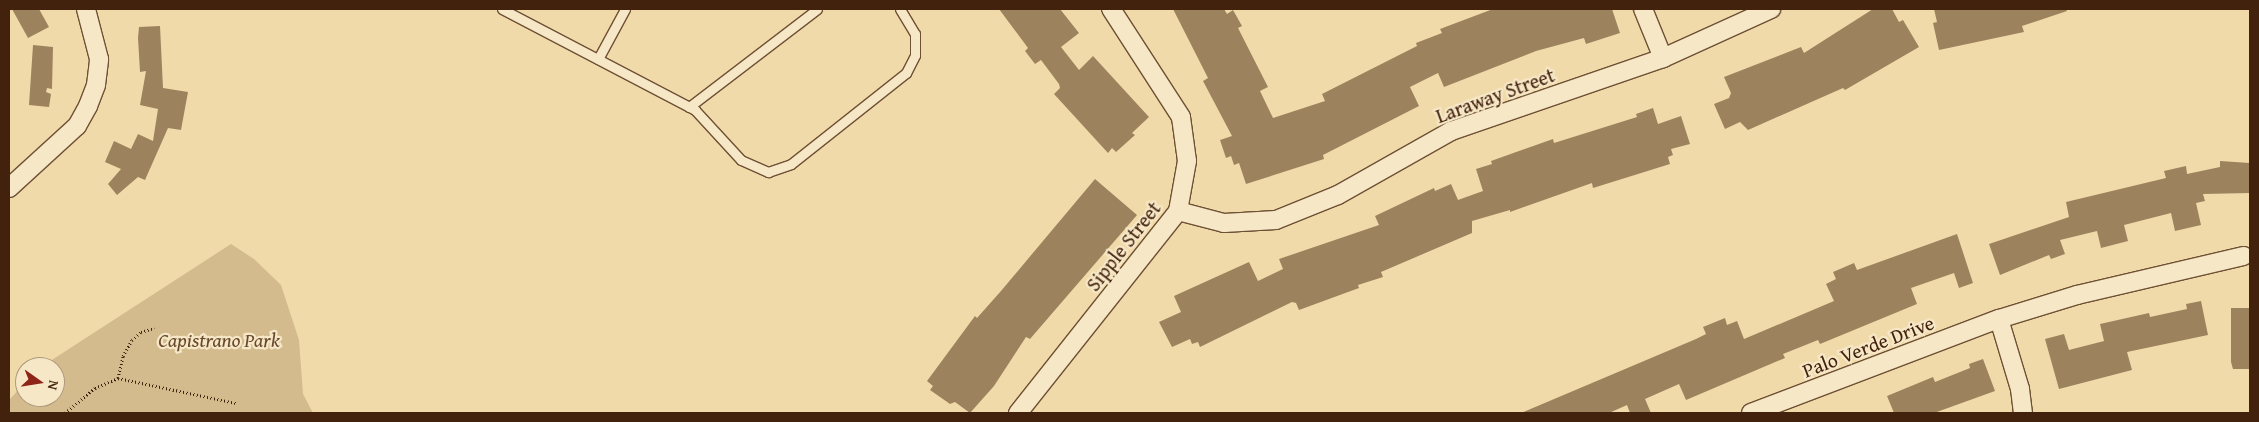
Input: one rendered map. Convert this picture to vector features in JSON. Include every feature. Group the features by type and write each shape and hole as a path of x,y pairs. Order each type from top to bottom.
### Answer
{"street":[{"path":"9,188 77,126 88,106 96,84 99,59 86,9"},
{"name":"Sipple Street","path":"1018,413 1178,211 1187,161 1181,118 1160,81 1111,9"},
{"path":"1643,9 1663,58"},
{"name":"Laraway Street","path":"1178,211 1224,223 1276,220 1338,195 1450,132 1663,58 1771,9"},
{"name":"Palo Verde Drive","path":"1751,413 1999,319 2077,295 2244,256"},
{"path":"1999,319 2020,389 2023,413"}],"lane":[{"path":"502,9 689,107 749,166 768,172 791,164 911,66 915,34 900,9"},
{"path":"598,59 625,9"},
{"path":"689,107 817,9"}],"path":[{"path":"118,378 122,356 132,340 141,332 154,328"},
{"path":"65,413 95,388 118,378 236,403"}],"green space":[{"name":"Capistrano Park","path":"231,244 254,259 281,285 299,340 303,394 313,413 9,413 9,400 15,394 15,407 65,407 65,357 56,357"}],"building":[{"path":"12,9 39,9 49,27 28,38"},
{"path":"999,9 1060,9 1079,33 1061,47 1079,70 1093,56 1149,117 1132,133 1135,135 1116,152 1112,148 1108,153 1054,94 1060,88 1059,84 1041,60 1035,64 1025,51 1028,48"},
{"path":"1173,9 1224,9 1227,14 1233,10 1242,26 1238,28 1268,87 1260,91 1273,118 1325,101 1322,94 1417,46 1416,43 1442,33 1440,29 1493,9 1612,9 1620,33 1586,44 1584,38 1536,51 1444,87 1438,73 1410,87 1419,106 1323,155 1324,159 1246,184 1239,163 1234,165 1231,156 1226,158 1220,140 1232,136 1203,81 1208,78"},
{"path":"1873,9 1892,9 1899,22 1903,20 1919,47 1845,90 1843,88 1748,130 1740,122 1725,129 1714,104 1729,98 1731,93 1724,77 1801,47 1804,53"},
{"path":"1934,9 2066,9 2067,11 2022,26 2024,32 1939,50 1933,23 1937,22"},
{"path":"160,26 163,88 188,92 181,130 168,128 145,180 138,177 117,195 108,184 121,169 105,162 114,141 131,149 138,134 153,141 158,109 140,105 146,71 140,72 138,38 139,27"},
{"path":"33,45 53,47 52,89 47,88 46,92 51,94 49,107 29,105"},
{"path":"1653,108 1658,124 1681,116 1690,144 1671,149 1673,155 1668,157 1670,164 1593,188 1592,183 1510,212 1510,210 1472,221 1472,233 1381,272 1383,277 1358,285 1359,288 1299,310 1296,303 1292,302 1200,347 1198,342 1192,344 1190,339 1172,347 1159,322 1181,312 1174,296 1249,262 1258,281 1283,269 1279,259 1379,225 1375,216 1434,188 1435,191 1451,184 1458,200 1483,191 1476,169 1492,164 1491,161 1553,139 1554,143 1637,117 1636,114"},
{"path":"2220,161 2250,163 2250,193 2203,194 2205,201 2196,203 2201,225 2175,231 2171,213 2124,225 2128,241 2101,248 2097,231 2060,240 2065,254 2051,259 2049,255 2000,275 1989,244 2069,217 2066,202 2166,178 2164,171 2186,166 2187,174 2220,167"},
{"path":"1095,179 1137,215 1030,339 1026,337 994,386 970,413 955,402 950,404 930,390 933,386 927,381 975,316 977,318 1001,291"},
{"path":"1957,234 1973,283 1959,288 1954,273 1911,288 1917,304 1820,344 1818,340 1783,354 1785,358 1686,400 1679,384 1645,399 1651,413 1630,413 1627,405 1609,413 1521,413 1696,339 1706,334 1703,327 1725,318 1727,325 1737,321 1744,339 1834,301 1826,284 1836,279 1833,272 1854,263 1857,270"},
{"path":"2201,301 2208,335 2127,352 2132,370 2059,389 2045,339 2064,334 2069,350 2104,341 2100,324 2149,313 2150,317 2187,309 2186,304"},
{"path":"2231,308 2250,308 2250,369 2233,369 2231,362"},
{"path":"1983,359 1995,391 1934,413 1894,413 1887,396 1933,377 1935,382 1970,368 1969,364"}]}
